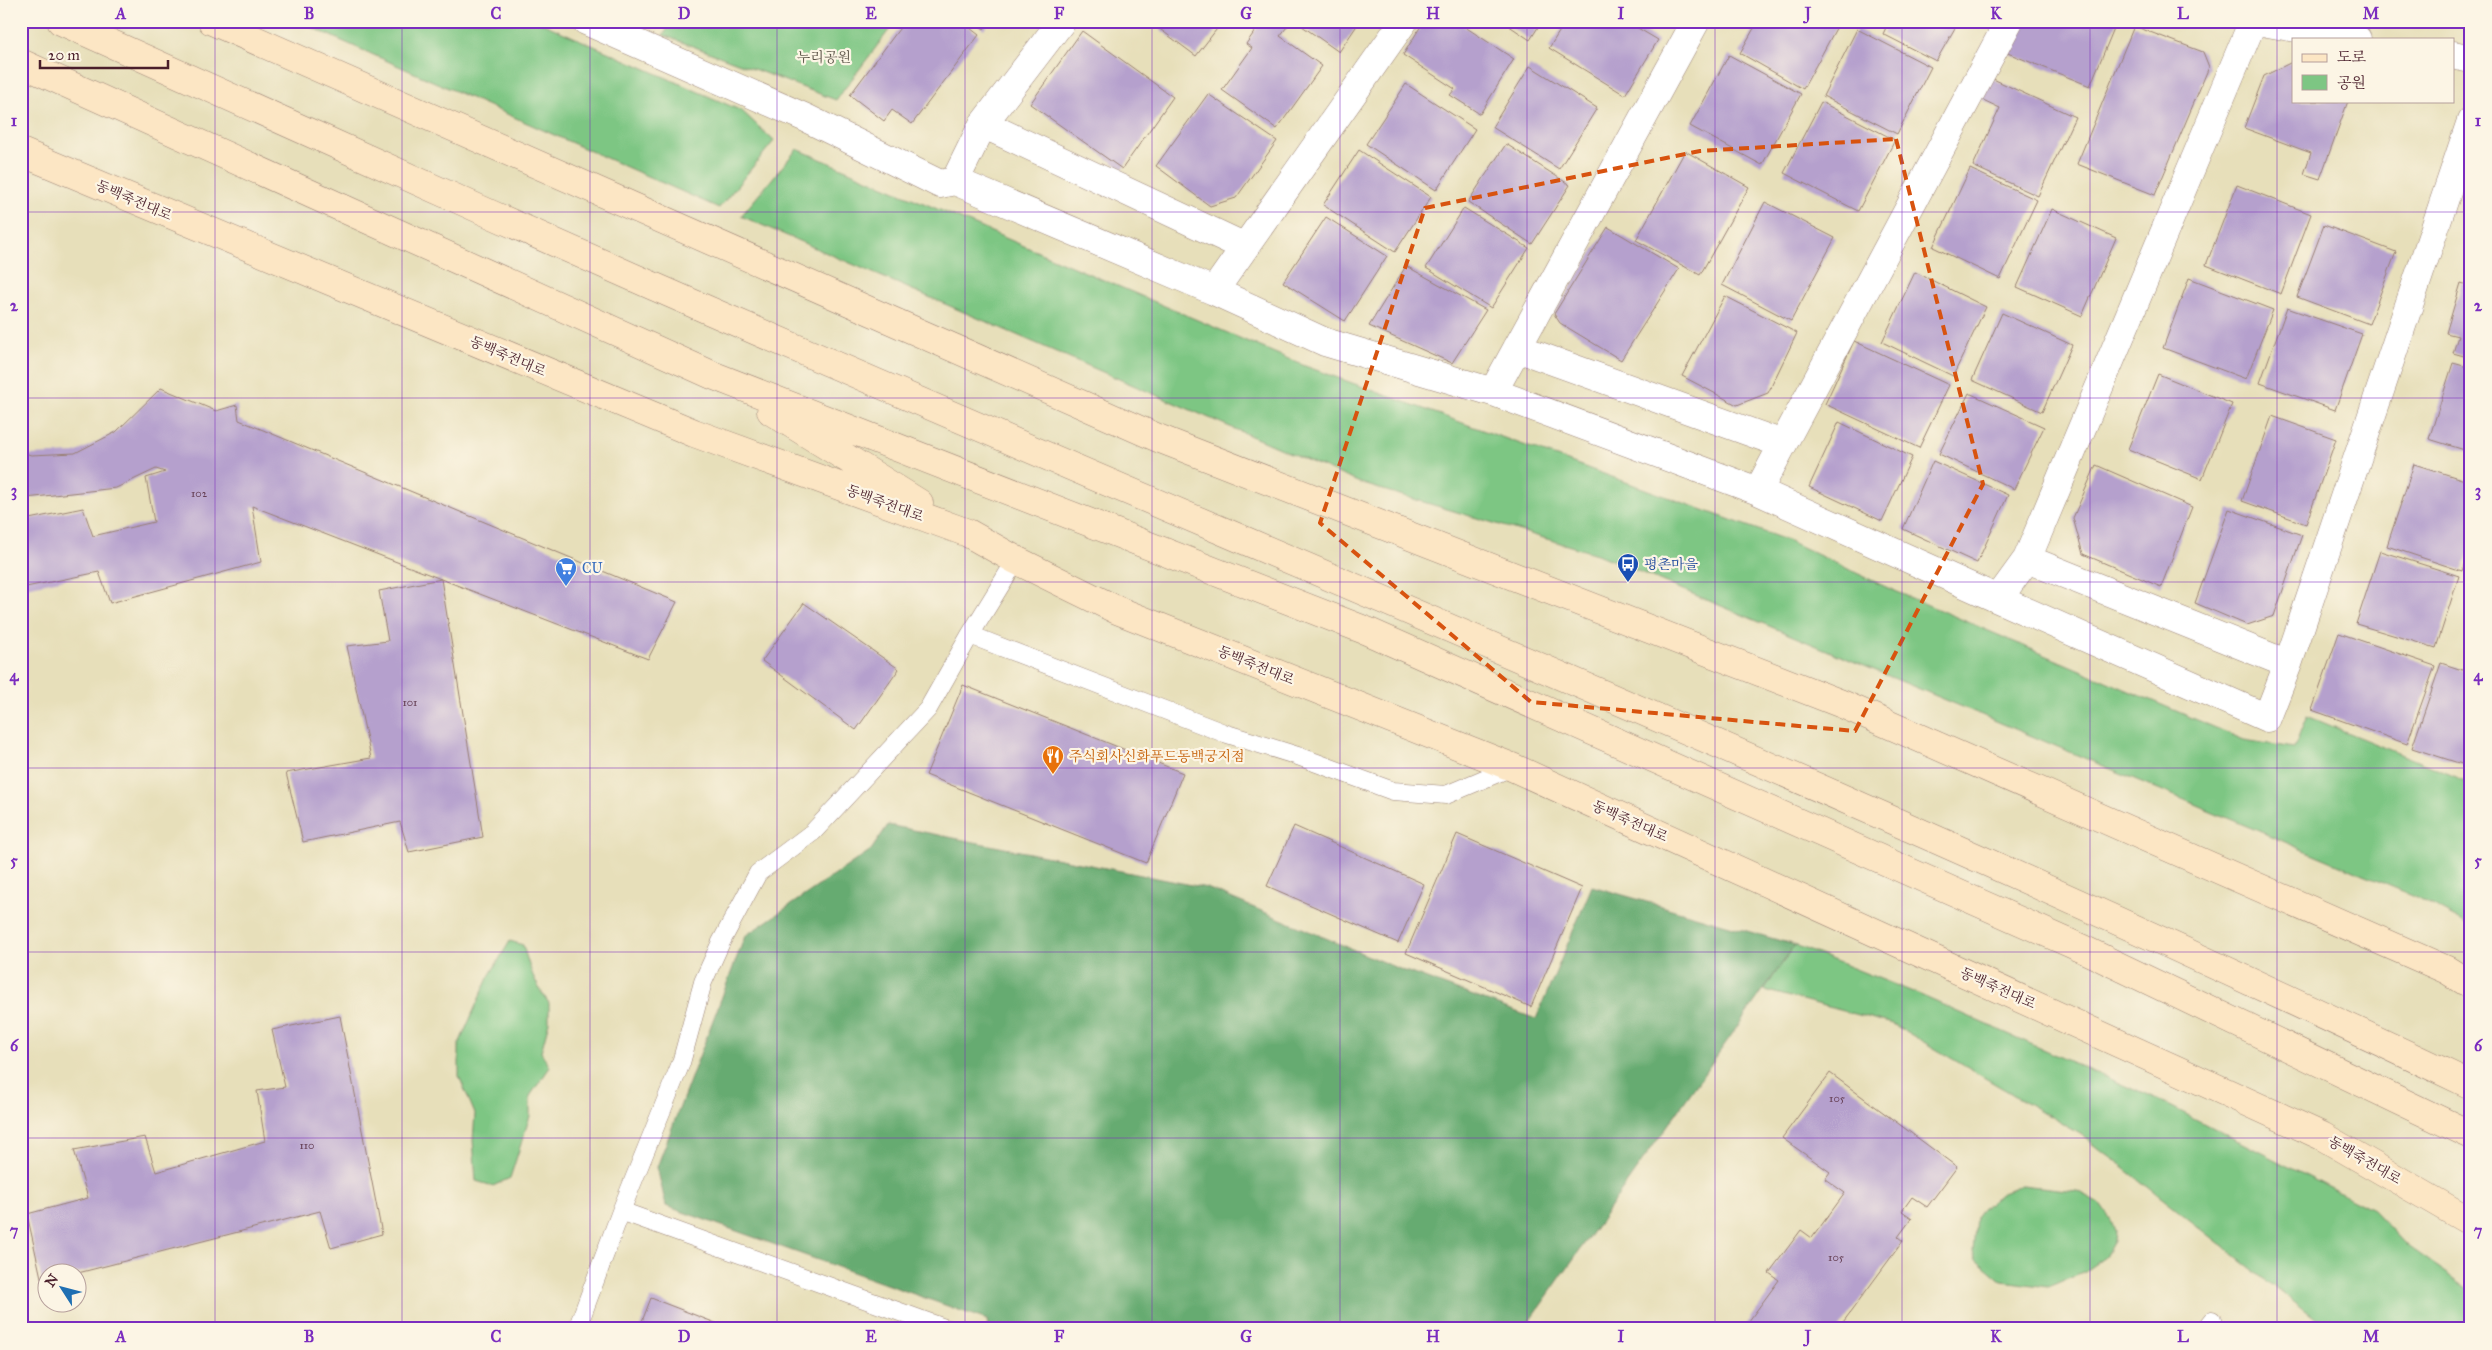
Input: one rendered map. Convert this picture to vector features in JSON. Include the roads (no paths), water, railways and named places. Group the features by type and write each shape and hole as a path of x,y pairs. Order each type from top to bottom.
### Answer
{"main road":[{"path":"61,21 663,290 1382,598 2134,928 2471,1085"},
{"path":"212,21 1158,438 1842,704 2447,970 2471,986"},
{"path":"21,63 712,375 1367,630 2074,945 2471,1135"},
{"name":"동백죽전대로","path":"21,152 694,433 968,534 1117,610 1512,767 2322,1136 2471,1222"},
{"path":"712,375 968,534"}],"street":[{"path":"586,21 806,118 940,184 955,181 1214,290 1325,342 1493,392 1758,491 2268,718 2288,664 2471,121"},
{"path":"955,181 983,124 1062,21"},
{"path":"1214,290 1404,21"},
{"path":"1493,392 1696,21"},
{"path":"1758,491 2009,21"},
{"path":"1998,599 2027,558 2253,21"},
{"path":"2257,21 2351,38"},
{"path":"2454,56 2471,58"},
{"path":"983,124 1245,247"},
{"path":"1517,348 1783,444"},
{"path":"2027,558 2288,664"}],"lane":[{"path":"577,1329 621,1210 681,1063 703,982 721,942 758,873 813,832 928,709 970,634 1016,560"},
{"path":"970,634 1224,733 1298,756 1393,791 1446,795 1512,767"},
{"path":"621,1210 948,1329"}],"place":[{"name":"평촌마을","path":"1628,583"},
{"name":"CU","path":"566,587"},
{"name":"주식회사신화푸드동백궁지점","path":"1053,775"}],"park label":[{"name":"누리공원","path":"824,57"}]}
